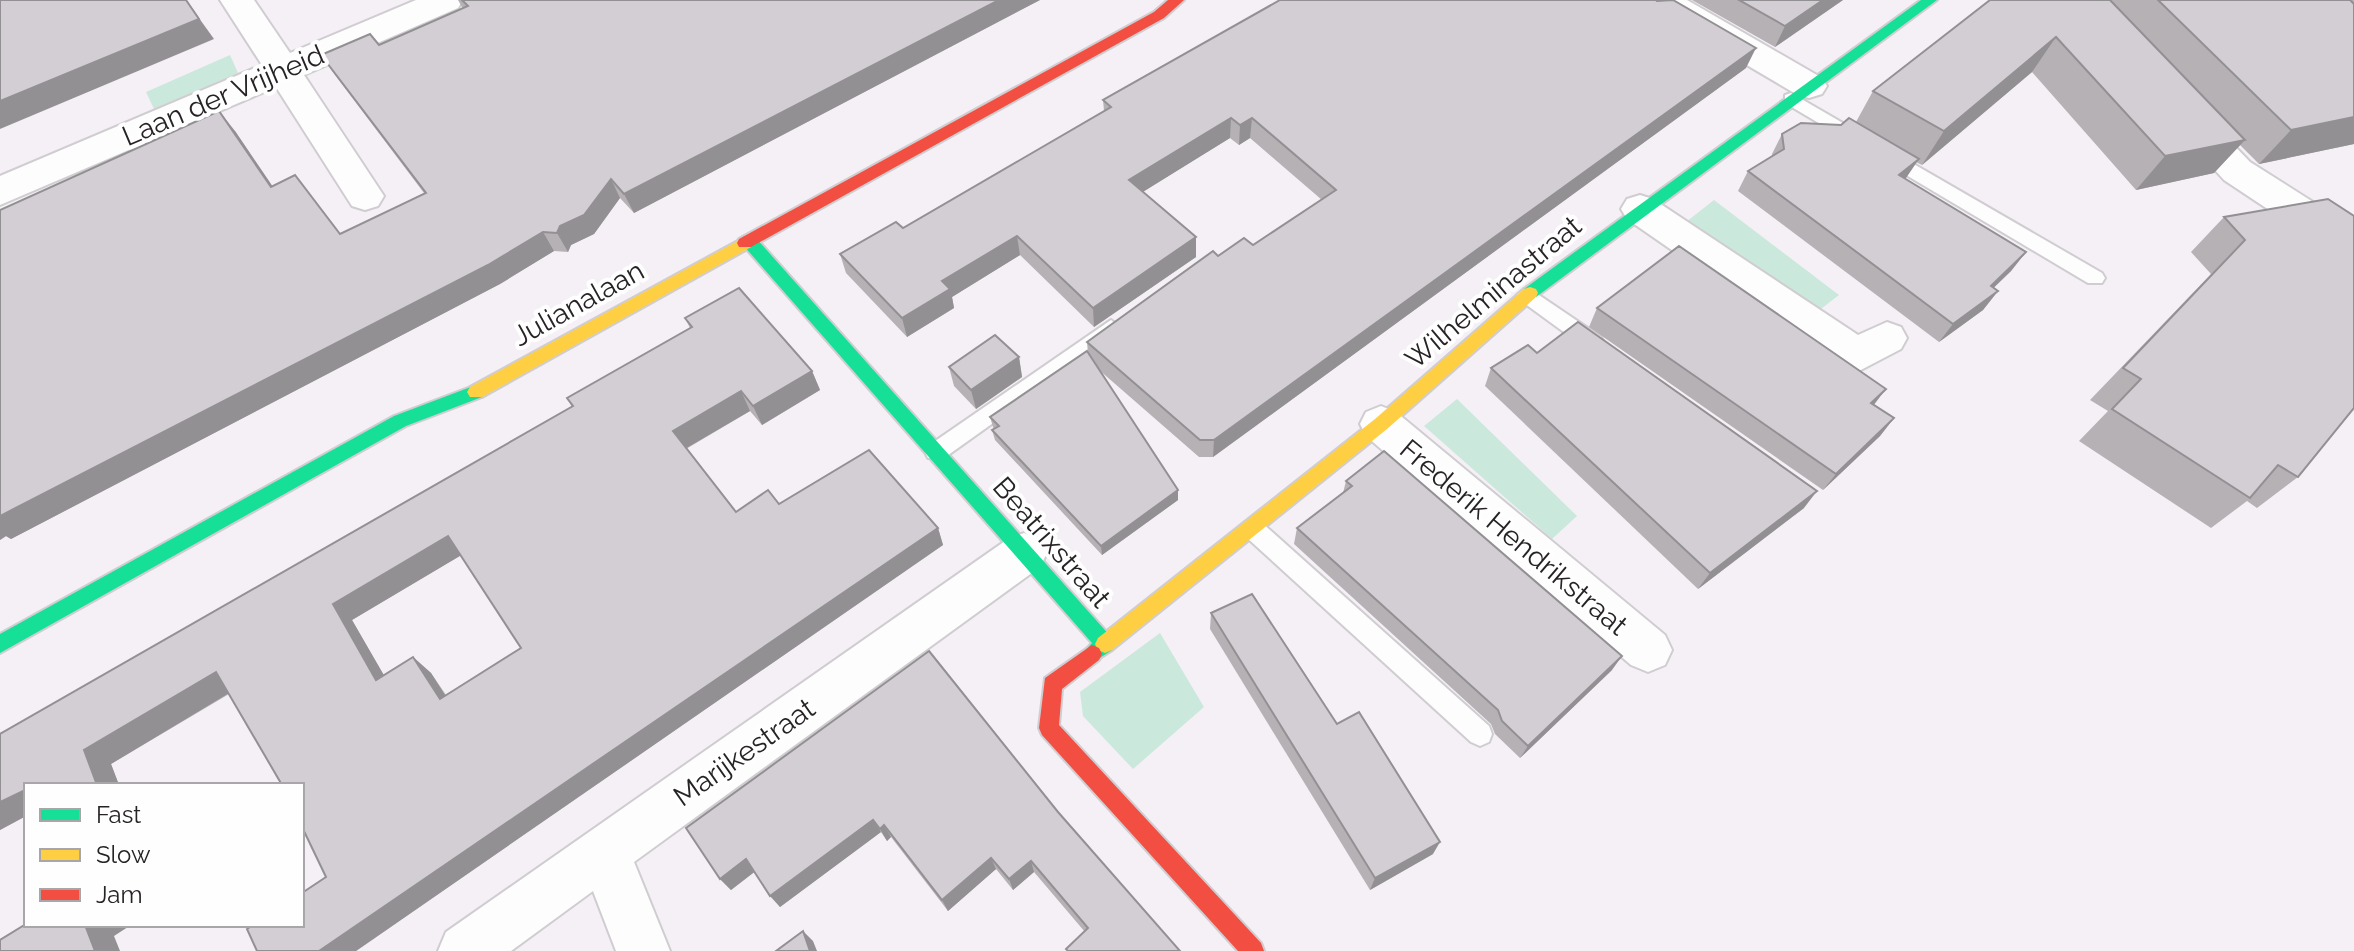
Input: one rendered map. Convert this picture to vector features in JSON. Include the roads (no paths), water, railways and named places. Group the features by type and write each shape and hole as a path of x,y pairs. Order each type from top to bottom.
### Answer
{"street":[{"path":"237,0 285,68 365,196"},
{"name":"Laan der Vrijheid","path":"0,191 446,0"},
{"name":"Julianalaan","path":"0,644 400,421 464,398 1159,15 1177,0"},
{"path":"1662,0 1800,93"},
{"name":"Wilhelminastraat","path":"1105,644 1381,424 1527,295 1640,209 1930,0"},
{"path":"2163,94 2237,171 2354,247"},
{"path":"1640,209 1857,356 1887,338"},
{"name":"Beatrixstraat","path":"749,241 1105,644 1052,685 1049,728 1253,951"},
{"name":"Frederik Hendrikstraat","path":"1381,424 1648,650"},
{"name":"Marijkestraat","path":"465,951 1024,553"},
{"path":"604,852 643,951"}],"lane":[{"path":"1800,93 2095,278"},
{"path":"1527,295 1618,360"},
{"path":"936,452 1128,315"},
{"path":"1253,529 1480,734"}]}
